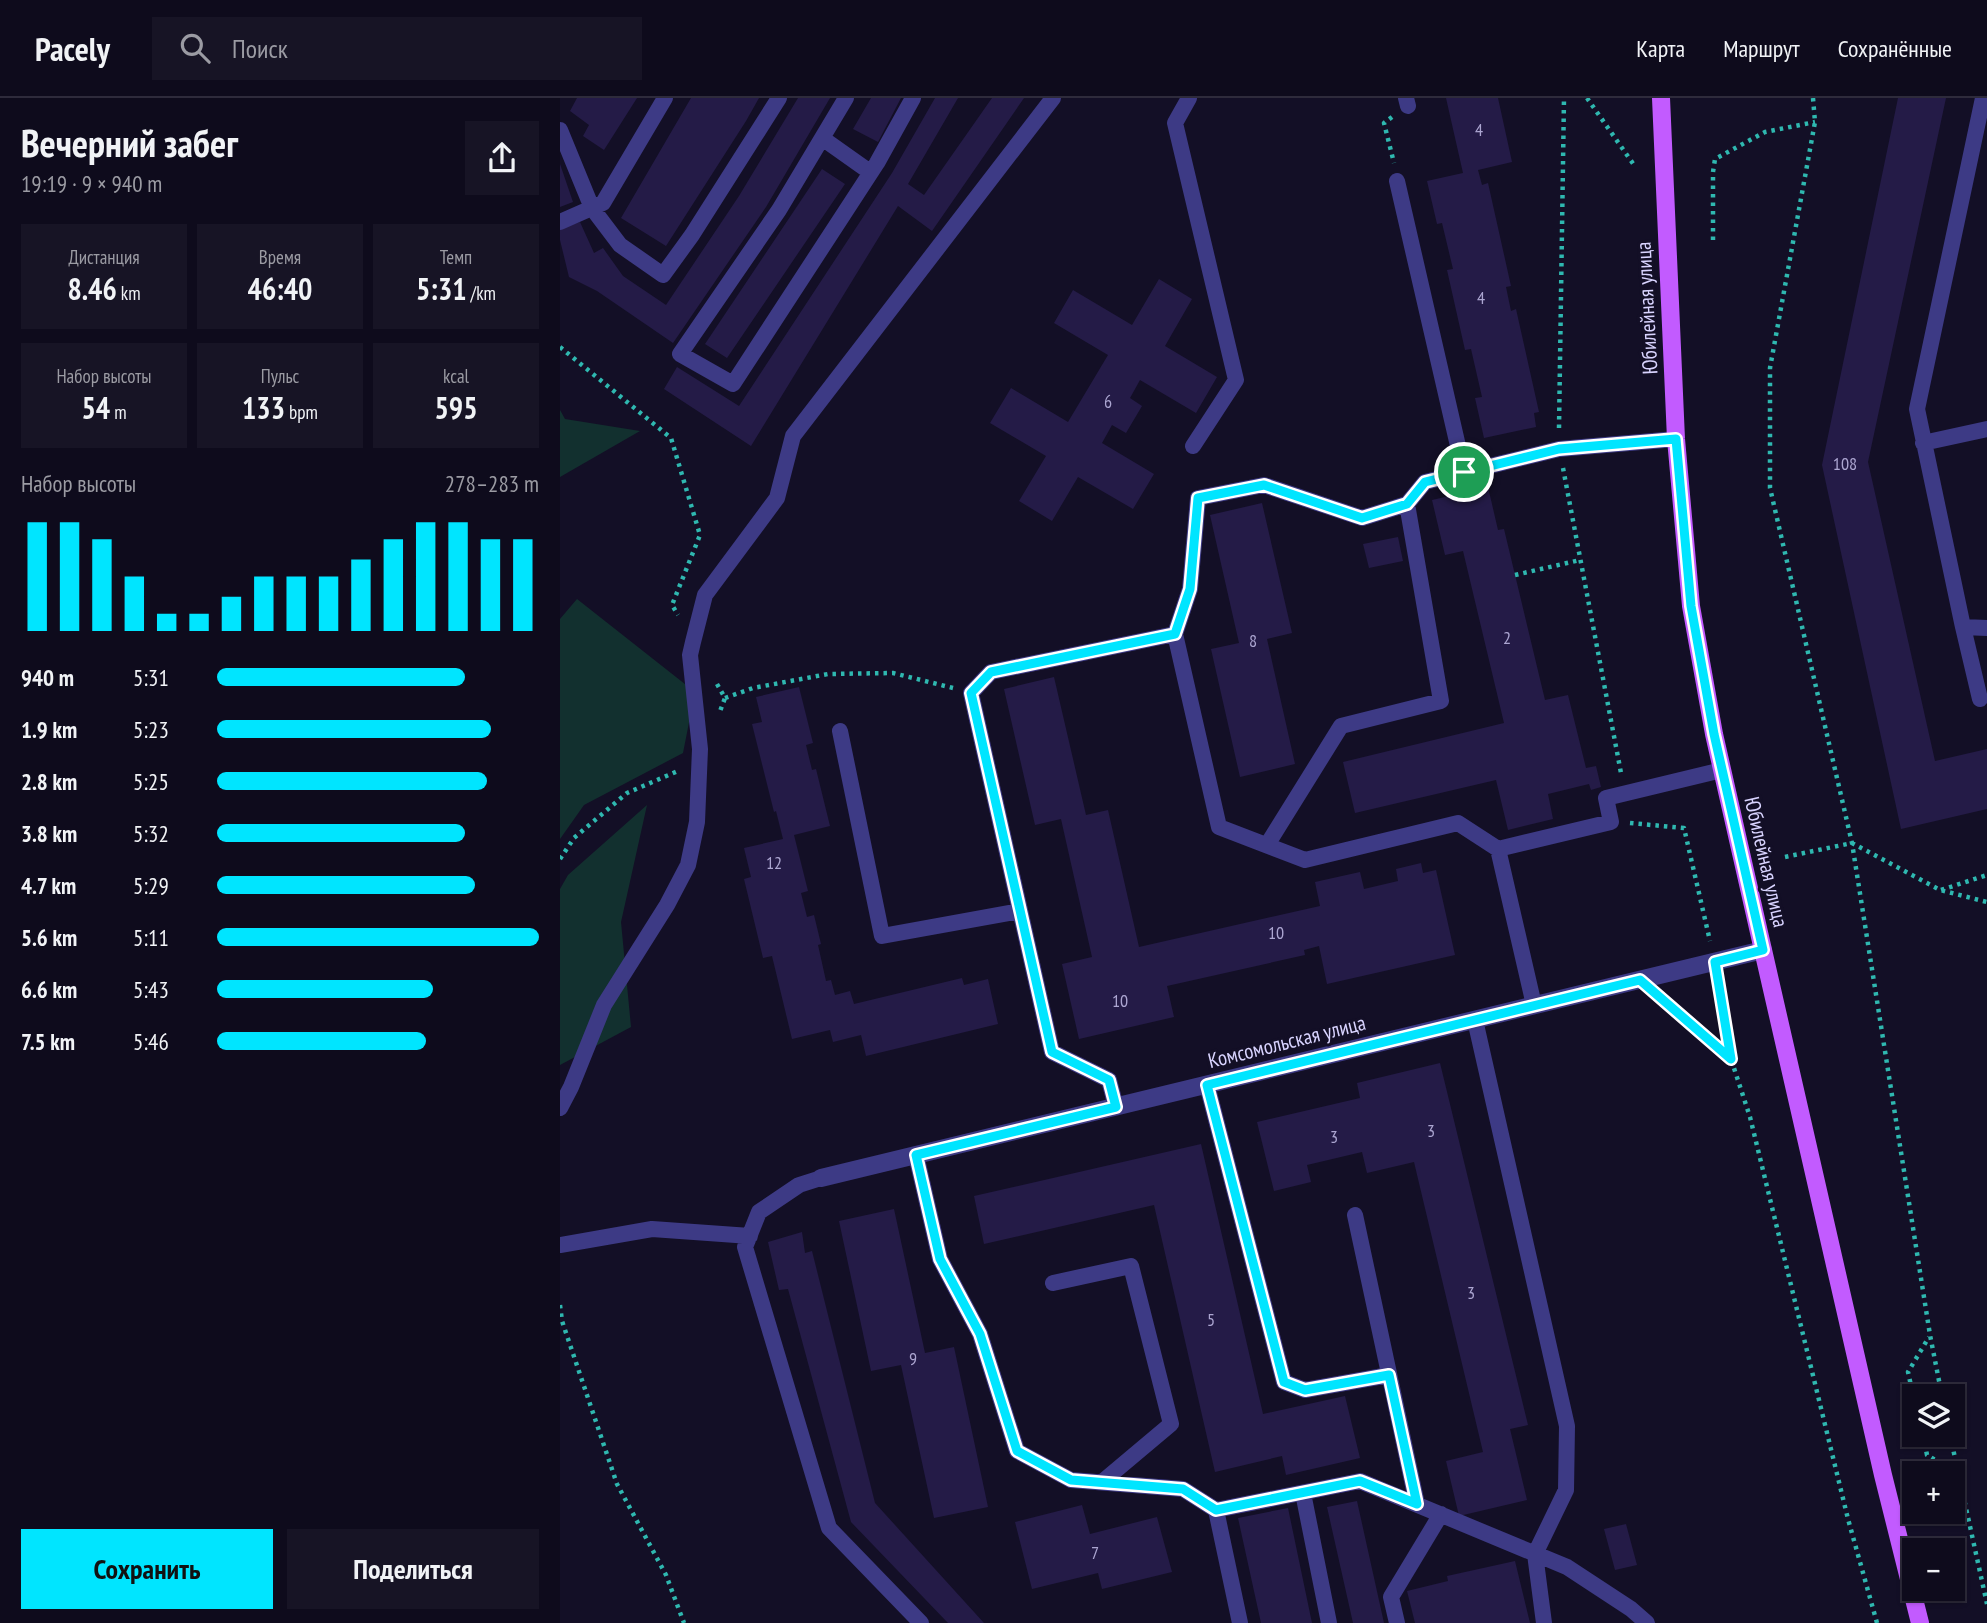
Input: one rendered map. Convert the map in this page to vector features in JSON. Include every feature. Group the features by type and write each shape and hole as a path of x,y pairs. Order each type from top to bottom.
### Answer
{"main road":[{"name":"Юбилейная улица","path":"1661,98 1676,439 1691,606 1722,770 1883,1475 1920,1623"}],"street":[{"name":"Комсомольская улица","path":"821,1178 1763,950"}],"lane":[{"path":"560,222 603,203 665,98"},
{"path":"560,130 592,208 620,245 663,275 692,235 779,98"},
{"path":"846,98 779,210 680,354 733,384 870,172 913,98"},
{"path":"560,1108 604,1004 667,905 688,865 697,822 700,749 690,655 705,595 777,498 793,436 1053,98"},
{"path":"1189,98 1175,122 1236,380 1193,446"},
{"path":"1980,699 1917,409 1983,98"},
{"path":"822,138 870,172"},
{"path":"1398,181 1464,472"},
{"path":"1923,443 1987,429"},
{"path":"1534,1005 1498,849 1458,822 1305,860 1219,827 1175,634 1190,589 1198,498 1264,485 1362,518 1407,504 1425,482 1464,472 1559,449 1676,439"},
{"path":"1267,845 1341,726 1441,701 1407,504"},
{"path":"1963,627 1987,628"},
{"path":"1116,1107 1109,1080 1052,1052 971,693 991,672 1175,634"},
{"path":"840,731 882,936 1020,911"},
{"path":"1498,849 1611,822 1606,799 1722,770"},
{"path":"1475,1020 1567,1426 1566,1490 1535,1554 1544,1623"},
{"path":"1207,1085 1284,1382 1305,1390 1389,1375"},
{"path":"916,1155 940,1259 980,1334 1017,1451 1071,1480 1183,1489 1216,1510 1360,1481 1567,1567 1631,1609 1647,1623"},
{"path":"821,1178 799,1185 759,1212 745,1247 829,1528 921,1623"},
{"path":"1354,1215 1417,1504"},
{"path":"560,1245 652,1229 750,1236"},
{"path":"1053,1283 1130,1266 1171,1424 1102,1482"},
{"path":"1303,1493 1329,1623"},
{"path":"1216,1510 1240,1623"},
{"path":"1397,1623 1391,1597 1441,1514"}],"path":[{"path":"1587,98 1634,165"},
{"path":"1813,98 1815,122 1770,368 1770,488 1852,844 1940,1384"},
{"path":"1384,122 1391,150"},
{"path":"1713,240 1715,159 1765,132 1815,122"},
{"path":"560,347 671,438 700,535 672,606 693,642"},
{"path":"1515,575 1580,560"},
{"path":"725,698 753,688 828,674 893,673 971,693"},
{"path":"712,676 725,698"},
{"path":"560,859 574,838 627,793 683,769 711,737 725,698"},
{"path":"1611,822 1684,828 1715,962 1731,1059 1750,1118 1848,1519 1877,1623"},
{"path":"1785,857 1852,844 1940,890 1987,902"},
{"path":"1940,890 1987,875"},
{"path":"1640,980 1731,1059"},
{"path":"560,1305 562,1321 617,1484 666,1576 684,1623"},
{"path":"1911,1384 1908,1372 1930,1335"},
{"path":"1925,1447 1927,1455 1937,1461"},
{"path":"1965,1505 1987,1604"}],"green space":[{"path":"560,410 565,419 640,431 560,477"},
{"path":"577,599 695,692 683,753 584,805 560,839 560,619"},
{"path":"647,805 621,922 631,1027 560,1065 560,889 568,875"}],"building":[{"path":"577,98 637,98 604,150 583,136 589,125 570,111"},
{"path":"691,98 759,98 666,246 621,218"},
{"path":"798,98 830,98 766,207 673,343 597,291 569,277 560,240 560,228 580,222 594,253 603,248 623,276 666,305 739,196"},
{"path":"871,98 901,98 878,142 853,129"},
{"path":"935,98 958,98 908,184 924,195 992,98 1024,98 932,231 898,206 751,446 664,389 677,367 739,406 892,173"},
{"path":"1446,98 1498,98 1512,162 1478,170 1482,185 1488,183 1511,286 1506,287 1511,311 1516,309 1539,412 1534,413 1536,427 1484,438 1475,398 1482,397 1471,349 1465,350 1447,270 1453,269 1442,223 1437,224 1427,181 1463,173"},
{"path":"1898,98 1946,98 1868,462 1935,761 1987,749 1987,809 1901,829 1822,465"},
{"path":"560,164 573,202 560,207"},
{"path":"822,169 845,184 727,358 705,344"},
{"path":"1159,279 1192,299 1165,346 1217,377 1196,413 1140,380 1130,398 1142,406 1126,433 1112,425 1102,443 1154,474 1133,509 1078,477 1052,521 1019,501 1046,456 990,423 1011,388 1068,422 1108,355 1054,323 1073,290 1132,325"},
{"path":"1488,487 1498,530 1504,529 1545,700 1568,695 1586,768 1596,766 1601,787 1591,790 1589,784 1548,794 1553,819 1508,830 1496,780 1355,813 1343,762 1504,723 1463,551 1445,555 1432,500"},
{"path":"1262,503 1292,633 1267,639 1295,764 1240,777 1211,649 1239,643 1210,515"},
{"path":"1398,537 1403,561 1369,568 1363,544"},
{"path":"1054,677 1086,815 1108,810 1139,947 1320,906 1315,882 1360,872 1364,889 1398,881 1396,869 1421,863 1423,873 1436,870 1455,955 1327,984 1319,946 1304,950 1305,955 1167,986 1174,1017 1079,1039 1062,964 1092,957 1061,819 1035,825 1004,689"},
{"path":"799,687 813,743 806,745 812,770 816,769 830,826 794,835 808,891 801,893 807,917 814,915 826,981 831,980 835,995 850,991 854,1004 962,978 964,985 988,979 998,1024 866,1056 861,1035 833,1042 830,1030 792,1039 772,956 763,958 744,879 751,877 744,848 783,839 752,724 762,722 756,697"},
{"path":"1440,1063 1528,1425 1510,1429 1527,1500 1459,1516 1446,1461 1483,1452 1414,1162 1367,1173 1362,1152 1307,1165 1311,1182 1274,1191 1257,1122 1360,1098 1357,1083"},
{"path":"1201,1144 1263,1414 1345,1396 1360,1458 1286,1475 1282,1456 1215,1472 1154,1205 984,1244 974,1196"},
{"path":"894,1209 925,1353 954,1347 988,1507 934,1518 901,1365 871,1371 839,1221"},
{"path":"802,1232 805,1253 812,1251 875,1503 984,1623 948,1623 851,1522 788,1289 779,1290 768,1242"},
{"path":"1357,1501 1384,1623 1353,1623 1327,1507"},
{"path":"1082,1505 1090,1534 1157,1517 1172,1572 1102,1589 1098,1573 1032,1589 1015,1522"},
{"path":"1288,1508 1312,1623 1261,1623 1238,1518"},
{"path":"1626,1524 1637,1565 1615,1570 1604,1529"},
{"path":"1515,1561 1530,1623 1415,1623 1407,1591 1448,1581 1447,1576"}],"route":[{"path":"1676,439 1691,606 1714,734 1763,950 1715,962 1731,1059 1640,980 1207,1085 1284,1382 1305,1390 1389,1375 1417,1504 1360,1481 1216,1510 1183,1489 1071,1480 1017,1451 980,1334 940,1259 916,1155 1116,1107 1109,1080 1052,1052 971,693 991,672 1175,634 1190,589 1198,498 1264,485 1362,518 1407,504 1425,482 1464,472 1559,449 1676,439"}]}
